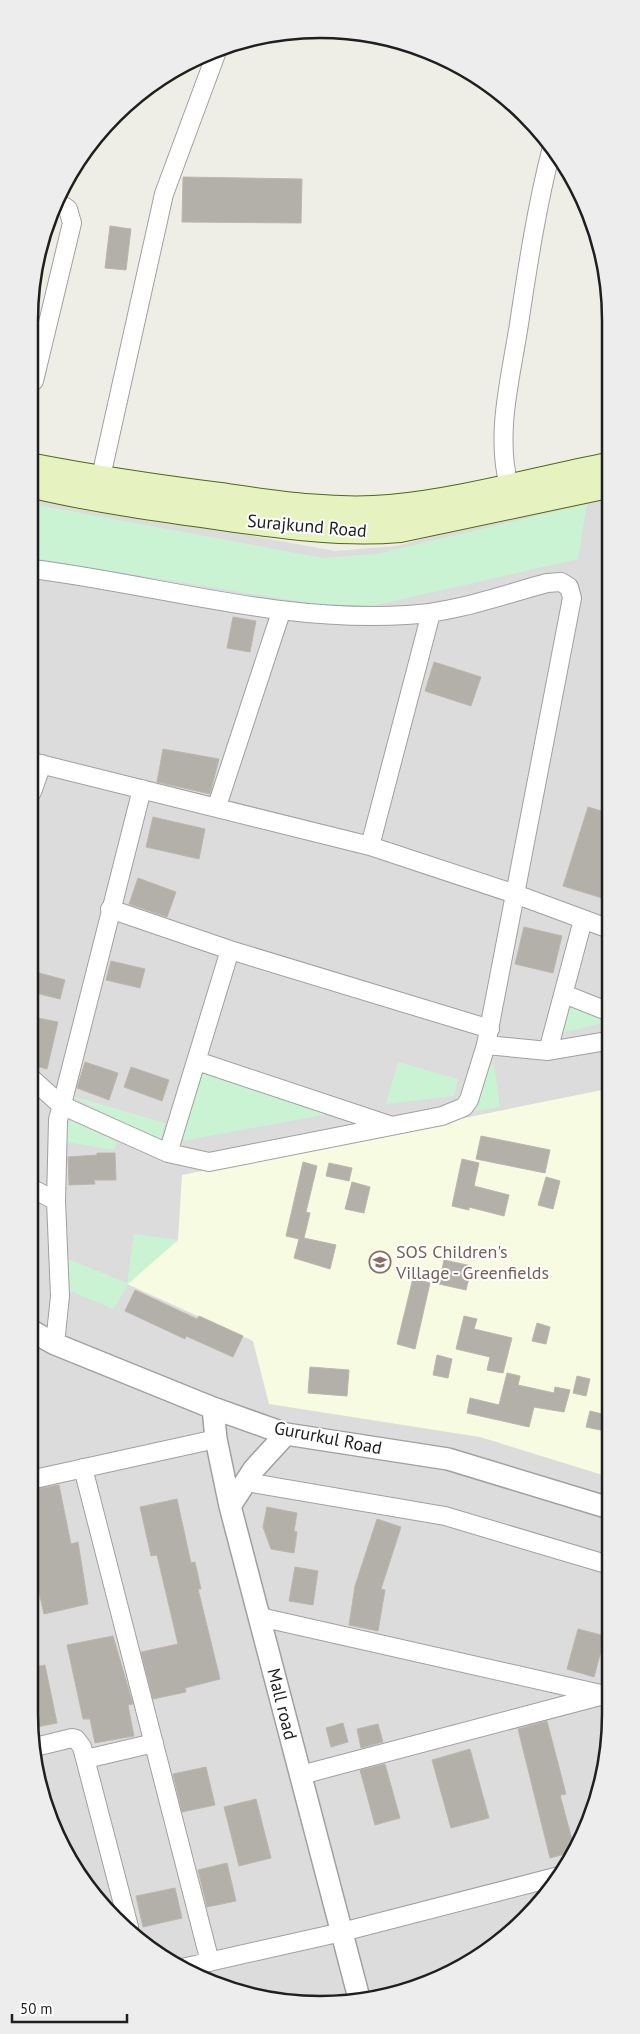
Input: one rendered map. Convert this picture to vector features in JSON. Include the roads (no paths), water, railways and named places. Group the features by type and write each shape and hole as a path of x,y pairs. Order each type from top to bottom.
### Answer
{"main road":[{"name":"Surajkund Road","path":"38,486 342,508 388,507 421,503 510,486 602,465"},
{"name":"Surajkund Road","path":"38,468 98,490 301,529 373,532 409,528 602,487"}],"street":[{"path":"98,490 164,194 215,58"},
{"path":"510,486 503,455 504,418 539,200 550,156"},
{"path":"38,364 72,223 68,209 62,206"},
{"path":"38,570 82,575 282,612 352,617 431,613 547,583 566,584 572,592 488,1037 469,1100 464,1107 442,1116 209,1162 168,1153 61,1105 38,1084"},
{"path":"216,806 282,612"},
{"path":"370,846 431,613"},
{"path":"38,763 216,806 370,846 515,894 602,926"},
{"path":"55,1344 60,1296 56,1201 56,1137 61,1105 142,789"},
{"path":"110,909 488,1037 548,1051 602,1042"},
{"path":"548,1051 583,920"},
{"path":"168,1153 230,950"},
{"path":"564,994 602,1010"},
{"path":"197,1061 389,1125"},
{"path":"38,1192 56,1201"},
{"name":"Gururkul Road","path":"38,1334 55,1344 213,1408 286,1434 448,1459 602,1506"},
{"name":"Mall road","path":"213,1408 216,1438 230,1506 358,1994"},
{"path":"230,1506 254,1468 286,1434"},
{"path":"38,1478 216,1438"},
{"path":"83,1468 210,1962"},
{"path":"246,1482 445,1516 602,1563"},
{"path":"260,1617 602,1693"},
{"path":"301,1775 602,1695"},
{"path":"39,1746 76,1739 82,1747 127,1920"},
{"path":"86,1759 154,1743"},
{"path":"192,1966 342,1932 550,1878"}],"place":[{"name":"SOS Children's Village - Greenfields","path":"380,1262"}]}
